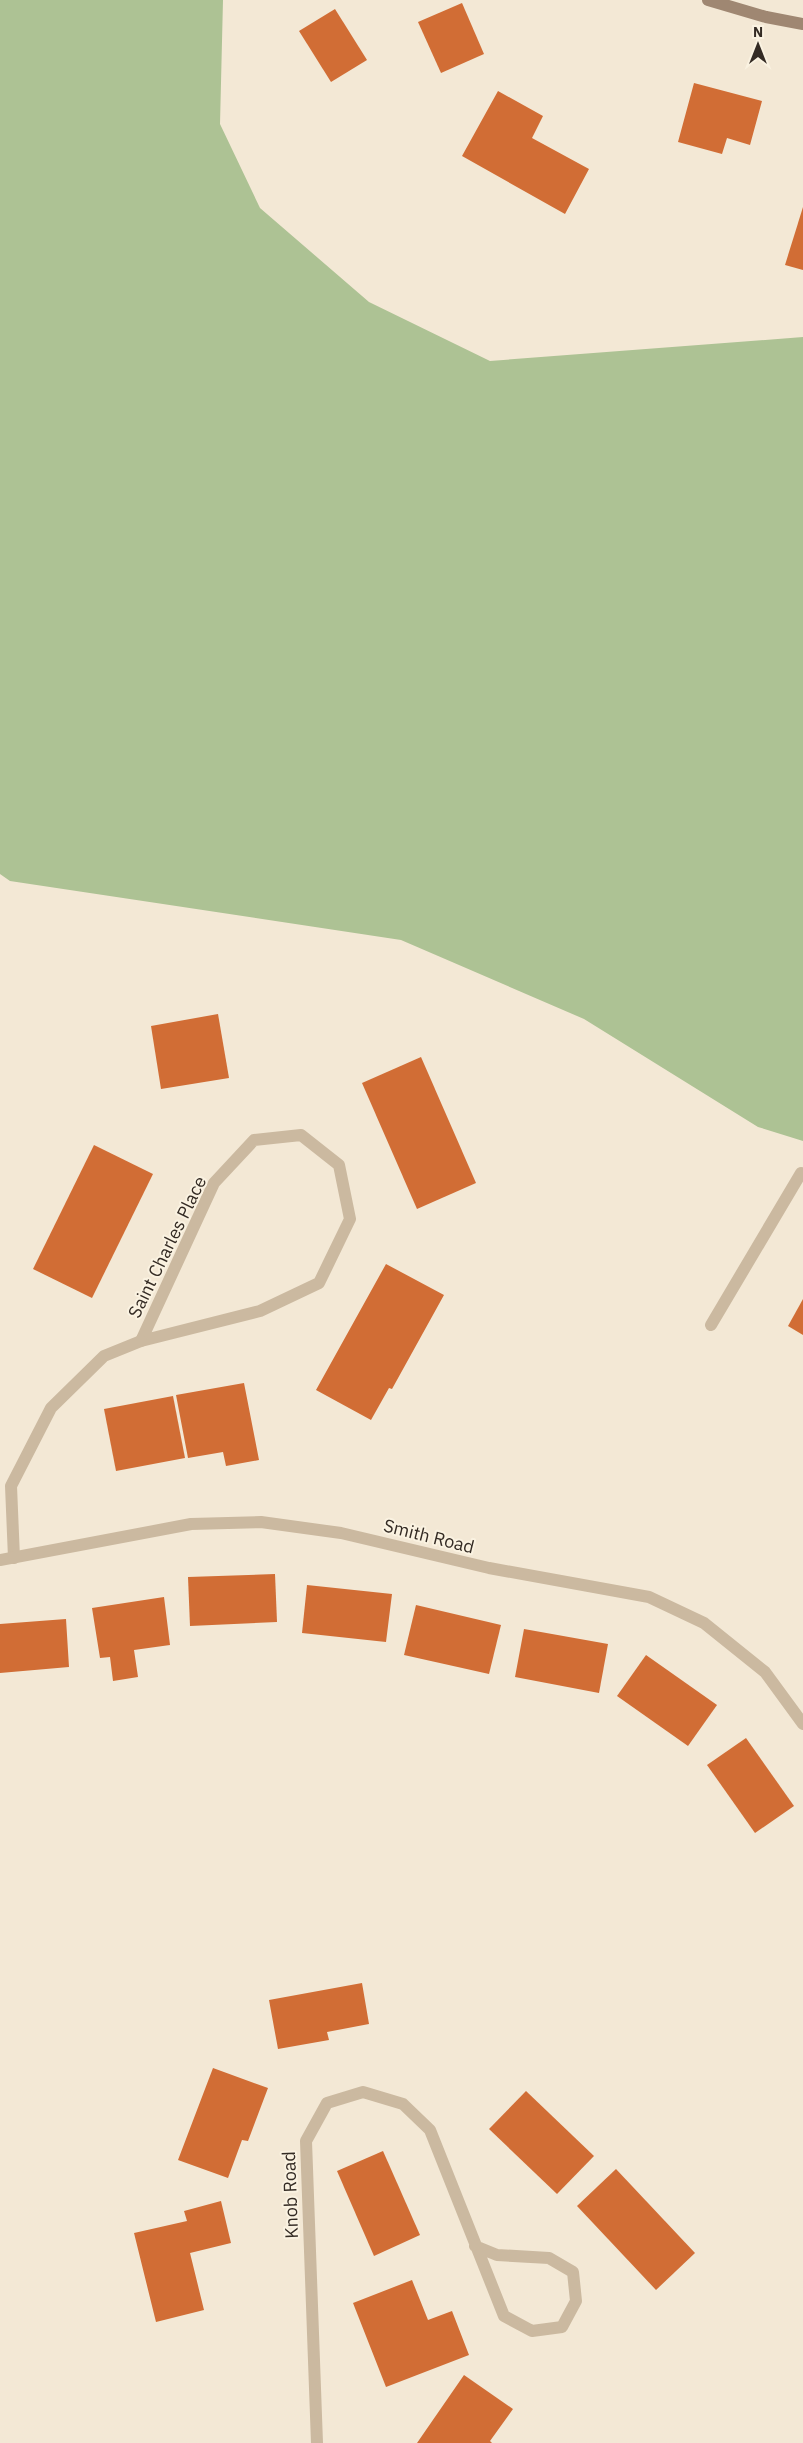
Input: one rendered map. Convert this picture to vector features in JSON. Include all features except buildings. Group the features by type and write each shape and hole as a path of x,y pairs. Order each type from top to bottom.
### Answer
{"main road":[{"path":"708,0 766,17 803,24"}],"street":[{"name":"Saint Charles Place","path":"14,1558 11,1486 51,1408 104,1356 141,1341 260,1311 319,1283 350,1219 339,1165 301,1135 254,1140 214,1183 141,1341"},
{"path":"711,1325 801,1173 803,1174"},
{"name":"Smith Road","path":"0,1560 191,1524 261,1522 341,1533 489,1568 649,1597 704,1623 765,1672 803,1724"},
{"name":"Knob Road","path":"317,2443 306,2142 327,2103 363,2092 403,2104 430,2130 475,2246 504,2316 532,2331 562,2327 576,2302 573,2272 549,2258 497,2255 475,2246"}],"green space":[{"path":"0,0 223,0 220,124 260,208 369,302 490,361 803,337 803,1141 758,1127 584,1019 401,940 10,881 0,874"}]}
